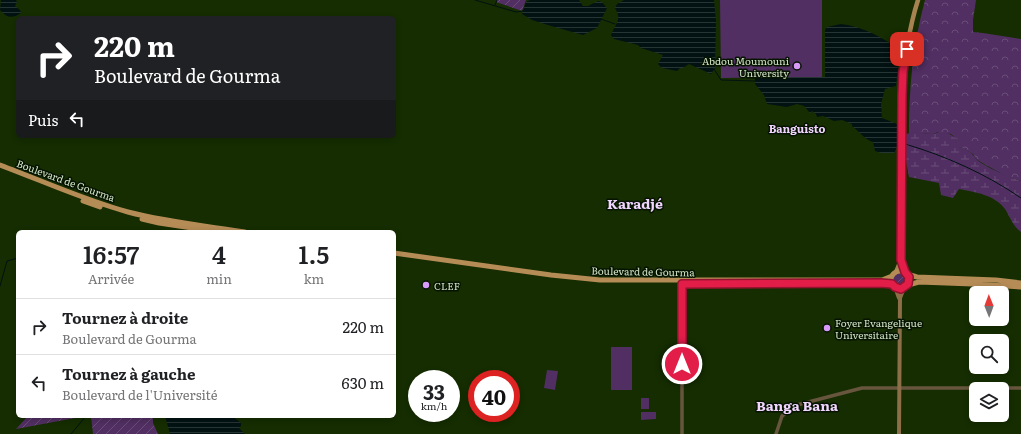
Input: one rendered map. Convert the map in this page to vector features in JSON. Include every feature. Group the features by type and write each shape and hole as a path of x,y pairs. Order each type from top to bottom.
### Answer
{"highway":[{"name":"Boulevard de Gourma","path":"0,165 23,176"},
{"name":"Boulevard de Gourma","path":"0,168 62,190 90,202 159,221 208,230"},
{"name":"Boulevard de Gourma","path":"159,221 220,230"},
{"name":"Boulevard de Gourma","path":"396,253 527,274"},
{"name":"Boulevard de Gourma","path":"396,256 527,274 600,280 682,282 852,282 881,283 894,286"},
{"path":"1021,283 996,280 917,277 902,271 894,274 891,280 894,286 906,286 919,282 1021,287"},
{"path":"906,273 909,279 906,286"},
{"name":"Boulevard de Gourma","path":"682,282 882,280 894,274"}],"main road":[{"path":"906,273 901,260 903,72 918,0"},
{"path":"894,274 901,260"},
{"path":"894,286 900,298"},
{"path":"900,434 900,298 906,286"}],"street":[{"path":"682,282 682,434"},
{"path":"776,434 782,416 797,405 862,388 1021,388"}],"green space":[{"path":"497,0 526,0 522,11 496,2"},
{"path":"720,0 822,0 822,77 721,78"},
{"path":"925,0 976,0 973,32 1021,39 1021,181 1006,176 976,159 973,154 959,147 959,141 951,134 938,132 933,134 909,133 912,66 917,33"},
{"path":"941,131 955,137 959,141 959,147 970,152 981,163 998,172 1021,181 1021,232 1018,230 1001,204 990,197 959,189 953,198 941,195 939,183 909,177 905,155 905,135 914,132 932,134"},
{"path":"900,273 905,275 907,280 905,285 900,287 895,285 893,280 895,275"},
{"path":"611,347 632,347 632,390 611,390"},
{"path":"547,370 558,371 555,390 544,388"},
{"path":"641,398 649,398 649,409 641,409"},
{"path":"641,412 656,412 656,419 641,420"},
{"path":"26,418 75,418 16,429"},
{"path":"91,418 153,418 153,423 158,434 93,434"}],"shaded area":[{"path":"1,0 16,0 17,2 15,6 21,13 12,17 5,15 0,10"},
{"path":"530,0 579,0 583,6 588,6 598,1 602,2 607,8 597,28 583,35 532,20 522,14 526,2"},
{"path":"624,0 714,0 716,21 715,68 711,74 689,64 677,71 662,68 658,64 663,55 641,48 638,45 614,39 611,35 618,19 615,8 617,4"},
{"path":"841,24 857,27 872,33 900,50 896,86 885,89 881,104 882,118 897,124 897,147 894,153 881,153 875,151 873,142 864,137 852,126 852,124 842,120 834,121 823,116 817,117 812,111 810,113 804,106 797,104 787,107 767,104 764,95 755,84 755,77 825,77 825,30 827,27"},
{"path":"166,418 235,418 241,423 239,428 245,434 170,434"}],"waterway":[{"path":"475,0 516,12 523,11"},
{"path":"495,5 497,0"},
{"path":"601,19 615,24"},
{"path":"714,69 721,80 755,81"},
{"path":"905,144 936,154 965,166 994,181 1021,198"},
{"path":"0,286 7,261 16,259"},
{"path":"71,434 84,418"}],"place":[{"name":"Abdou Moumouni University","path":"797,66"},
{"name":"CLEF","path":"426,285"},
{"name":"Foyer Evangelique Universitaire","path":"827,328"}],"district":[{"name":"Banguisto","path":"797,128"},
{"name":"Karadjé","path":"635,203"},
{"name":"Banga Bana","path":"797,405"}],"route":[{"path":"682,364 682,284 845,282 892,284 898,289 904,288 908,284 909,277 902,266 901,260 902,96 903,72 907,49"}]}
